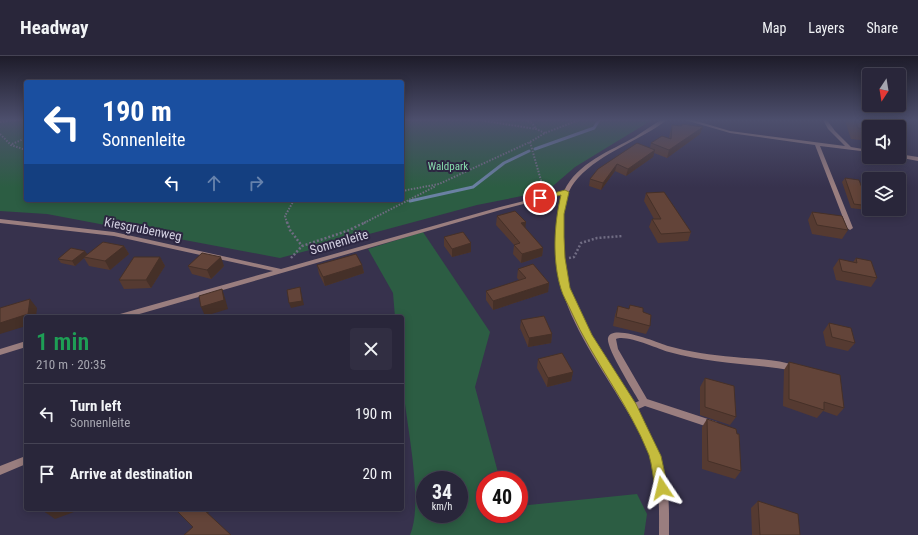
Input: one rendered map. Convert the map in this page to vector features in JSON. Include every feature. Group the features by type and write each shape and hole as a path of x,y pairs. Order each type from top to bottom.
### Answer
{"street":[{"path":"625,142 588,164 565,192 560,214 560,258 565,288 575,312 587,337 632,408 655,456 659,470 664,511 664,535"},
{"path":"805,142 862,150"},
{"path":"845,142 850,149"},
{"path":"817,144 850,228"},
{"path":"906,157 918,159"},
{"name":"Sonnenleite","path":"127,315 502,208 565,192"},
{"name":"Kiesgrubenweg","path":"0,221 114,234 280,271"},
{"path":"726,429 644,402 614,349 612,338 618,335 629,336 693,355 732,361 778,364 800,369"},
{"path":"0,352 24,345"},
{"path":"632,408 644,402"},
{"path":"0,471 23,461"}],"path":[{"path":"8,142 11,145 24,149"},
{"path":"11,145 17,142"},
{"path":"404,202 529,142"},
{"path":"530,142 542,184"},
{"path":"404,191 439,184"},
{"path":"293,202 286,216 290,230 302,246 347,231 404,202"},
{"path":"560,258 574,257 581,243 612,236 623,236"}],"green space":[{"name":"Waldpark","path":"0,142 24,142 24,202 404,202 404,142 615,142 575,167 547,191 477,205 280,258 47,214 0,211"},
{"path":"423,232 490,332 475,387 498,471 476,471 476,523 528,523 528,505 637,494 647,514 644,535 410,535 414,520 415,480 404,392 404,315 395,315 393,293 368,249"}],"building":[{"path":"652,142 680,142 669,150 651,143"},
{"path":"637,143 655,150 628,169 617,164 603,183 590,179 598,169"},
{"path":"845,178 859,180 862,188 862,205 854,204"},
{"path":"664,192 691,232 661,234 652,219 661,219 646,193"},
{"path":"515,211 526,222 521,223 543,248 522,254 514,245 520,243 497,216"},
{"path":"812,212 842,216 848,230 817,225"},
{"path":"463,232 471,243 452,249 444,237"},
{"path":"103,242 124,246 105,261 84,257"},
{"path":"71,248 85,251 72,261 58,259"},
{"path":"202,253 221,257 207,270 188,266"},
{"path":"356,254 362,265 323,277 317,265"},
{"path":"134,257 160,257 146,280 119,280"},
{"path":"856,258 871,261 877,278 842,271 839,259 857,263"},
{"path":"533,264 549,283 493,301 486,291 526,278 518,269"},
{"path":"300,287 302,301 289,303 287,290"},
{"path":"222,289 224,300 201,307 199,296"},
{"path":"30,299 28,314 0,323 0,308"},
{"path":"630,305 643,308 643,312 651,315 650,326 616,317 618,306 629,309"},
{"path":"544,316 552,334 529,338 521,320"},
{"path":"829,323 851,328 855,343 832,337"},
{"path":"562,353 573,372 548,378 538,359"},
{"path":"789,362 840,375 844,408 824,402 824,410 789,399"},
{"path":"705,378 734,386 736,417 705,407"},
{"path":"707,419 736,429 737,434 739,434 741,471 708,461"},
{"path":"758,501 798,514 800,535 760,535"},
{"path":"177,511 205,511 231,535 184,535 193,527"}],"waterway":[{"path":"535,149 554,142"},
{"path":"410,201 473,187 504,163 529,151"}],"route":[{"path":"540,198 565,192 560,214 560,258 565,288 587,337 632,408 655,456 662,488"}]}
